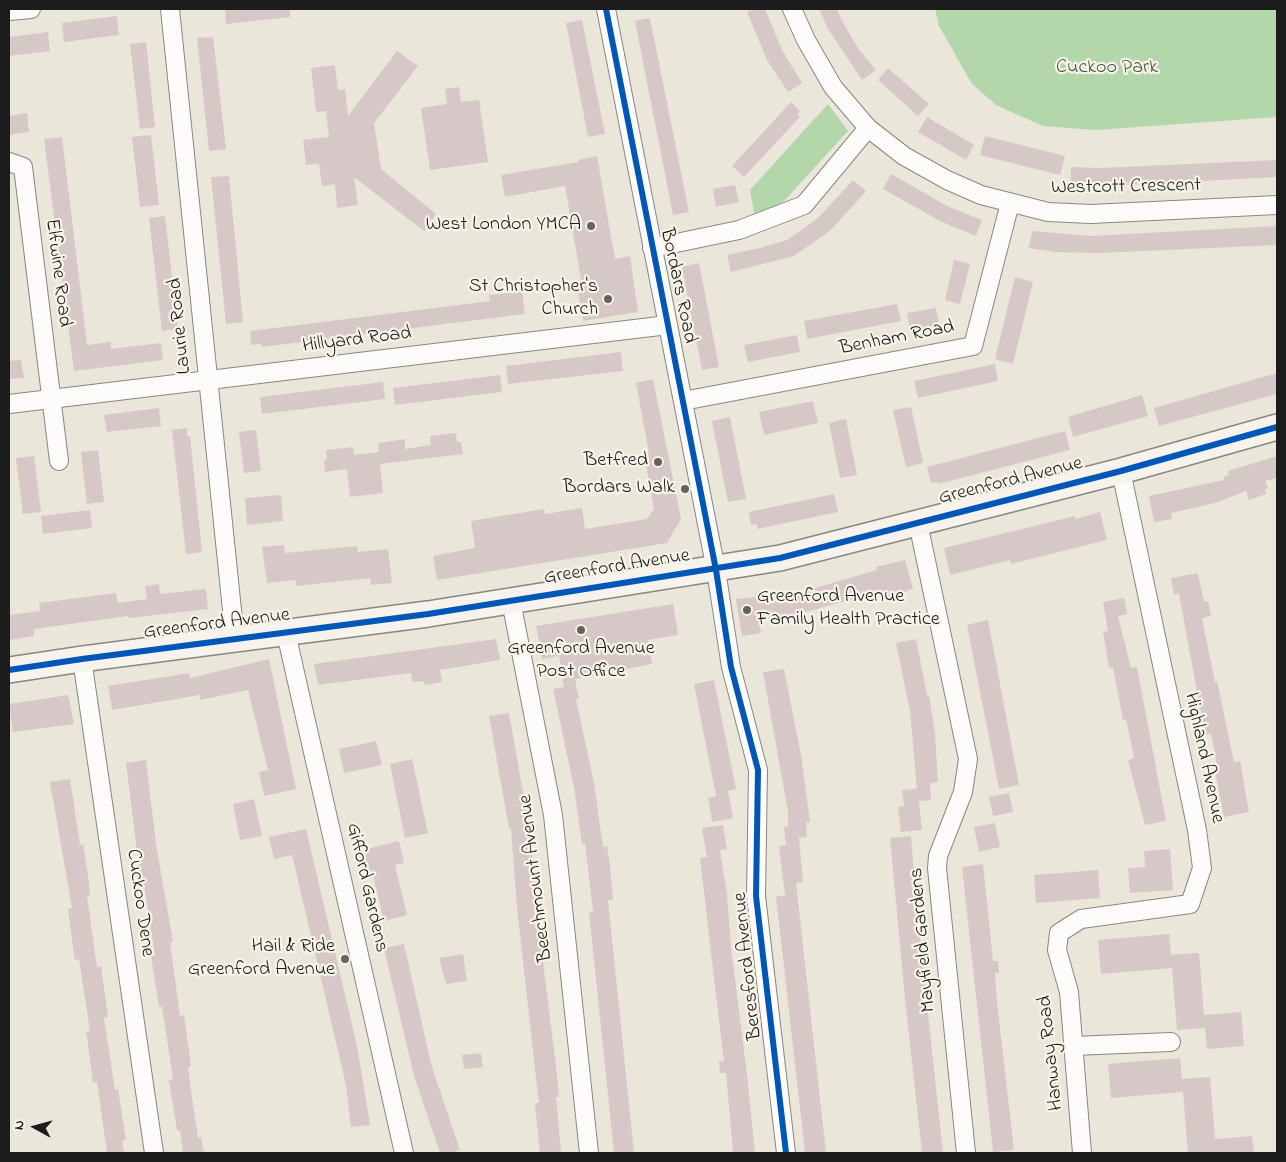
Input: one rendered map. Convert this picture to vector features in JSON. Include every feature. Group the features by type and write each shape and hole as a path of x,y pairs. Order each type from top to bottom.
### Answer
{"street":[{"path":"9,11 32,9"},
{"name":"Laurie Road","path":"170,9 235,638"},
{"name":"Bordars Road","path":"606,9 716,570"},
{"name":"Westcott Crescent","path":"792,9 806,40 832,87 868,128 904,156 947,180 981,195 1048,212 1091,214 1277,205"},
{"path":"652,248 739,230 804,204 868,128"},
{"name":"Elfwine Road","path":"9,162 23,168 52,398"},
{"name":"Benham Road","path":"683,401 973,346 1010,203"},
{"name":"Hillyard Road","path":"9,404 668,325"},
{"path":"52,398 59,461"},
{"name":"Greenford Avenue","path":"9,670 511,601 716,570 780,558 1121,471 1277,427"},
{"name":"Highland Avenue","path":"1057,950 1059,933 1081,919 1190,904 1202,868 1198,830 1121,471"},
{"name":"Mayfield Gardens","path":"918,523 968,759 963,792 938,856 937,868 966,1153"},
{"name":"Beresford Avenue","path":"716,570 732,667 758,770 756,896 786,1153"},
{"name":"Beechmount Avenue","path":"511,601 553,815 589,1153"},
{"name":"Gifford Gardens","path":"286,633 404,1153"},
{"name":"Cuckoo Dene","path":"82,659 154,1153"},
{"name":"Hanway Road","path":"1057,950 1069,992 1082,1153"},
{"path":"1074,1046 1171,1042"}],"green space":[{"name":"Cuckoo Park","path":"935,9 1277,9 1277,117 1096,130 1043,126 996,105 972,84 939,26"},
{"path":"828,104 848,131 784,201 770,210 754,213 750,190"}],"building":[{"path":"225,9 290,9 290,17 226,24"},
{"path":"754,9 765,9 782,50 802,83 788,92 767,60 747,12"},
{"path":"819,9 837,9 860,51 876,70 862,80 828,29"},
{"path":"117,16 119,35 64,42 62,23"},
{"path":"650,18 689,212 673,215 635,21"},
{"path":"582,20 605,134 588,137 566,23"},
{"path":"48,32 50,51 9,56 9,37"},
{"path":"213,37 226,149 209,151 197,38"},
{"path":"146,42 155,127 140,129 130,44"},
{"path":"397,51 418,66 374,123 381,169 436,214 424,231 354,177 358,205 337,208 335,184 322,186 319,164 306,165 303,140 329,137 326,111 316,112 311,68 335,65 338,90 345,89 348,116"},
{"path":"888,68 929,104 918,116 878,80"},
{"path":"459,87 461,102 479,100 488,162 430,170 421,108 447,104 445,89"},
{"path":"791,102 800,111 797,114 800,117 744,177 732,166"},
{"path":"27,113 29,132 9,135 9,116"},
{"path":"927,117 974,145 966,160 918,132"},
{"path":"151,135 159,205 140,207 132,137"},
{"path":"985,136 1065,156 1060,175 980,155"},
{"path":"62,137 87,345 111,342 111,349 161,343 163,360 74,371 44,139"},
{"name":"West London YMCA","path":"597,156 615,259 630,256 638,312 583,321 577,286 582,285 565,186 505,197 501,175 578,162 578,160"},
{"path":"1277,160 1277,177 1107,186 1070,185 1071,167 1100,168"},
{"path":"891,174 949,207 982,220 976,236 942,222 883,189"},
{"path":"229,176 243,322 226,324 211,177"},
{"path":"853,180 866,191 831,230 794,256 731,272 727,255 787,240 818,218"},
{"path":"735,185 739,202 716,207 713,189"},
{"path":"165,216 178,329 162,331 149,218"},
{"path":"1277,226 1277,245 1100,253 1055,252 1029,248 1032,231 1091,236"},
{"path":"954,260 970,264 960,304 945,300"},
{"path":"699,263 719,367 702,370 682,267"},
{"path":"1015,277 1033,282 1013,364 995,359"},
{"path":"522,291 525,314 262,347 261,344 251,345 250,331 490,301 489,295"},
{"path":"897,304 901,321 807,339 804,321"},
{"path":"936,308 939,325 910,331 907,313"},
{"path":"797,335 800,352 748,362 744,345"},
{"path":"621,352 623,371 508,384 506,366"},
{"path":"21,360 24,378 9,379 9,361"},
{"path":"995,364 998,381 918,398 914,381"},
{"path":"1277,373 1277,394 1159,426 1154,408"},
{"path":"500,375 502,392 395,405 393,388"},
{"path":"653,379 681,519 667,543 437,580 433,556 475,548 471,521 544,509 545,514 582,508 585,529 647,519 654,509 644,454 649,453 636,383"},
{"path":"383,382 385,399 262,414 260,397"},
{"path":"1142,395 1148,416 1073,437 1068,417"},
{"path":"813,401 818,423 764,435 759,412"},
{"path":"911,407 923,463 906,467 893,410"},
{"path":"159,408 161,426 107,432 104,415"},
{"path":"730,417 746,499 728,502 712,421"},
{"path":"846,419 857,475 840,478 829,423"},
{"path":"187,428 187,436 190,436 202,552 186,554 172,430"},
{"path":"256,430 261,471 244,473 239,432"},
{"path":"1065,431 1070,450 938,484 938,482 931,483 927,467"},
{"path":"456,433 457,442 461,442 463,454 380,464 383,493 350,497 347,469 325,472 324,460 327,459 326,450 353,447 354,455 379,452 378,443 405,439 405,449 431,445 430,436"},
{"path":"98,450 104,502 87,504 81,452"},
{"path":"34,456 41,512 23,514 16,458"},
{"path":"1277,456 1277,478 1265,481 1268,488 1265,489 1266,494 1249,500 1246,491 1215,503 1171,513 1172,519 1154,522 1149,496 1224,480 1223,477 1229,475 1228,471"},
{"path":"834,494 838,512 757,529 757,524 751,525 749,512"},
{"path":"281,495 283,521 247,525 245,498"},
{"path":"90,510 92,528 43,534 41,516"},
{"path":"1100,512 1107,540 1011,564 1010,560 950,575 944,548 1075,516 1076,519"},
{"path":"284,545 285,553 357,546 358,552 388,549 392,583 371,585 370,578 296,586 296,580 267,583 262,547"},
{"path":"905,560 913,589 907,590 907,592 885,598 883,591 813,610 759,621 761,633 742,636 736,599 798,593 877,570 876,567"},
{"path":"1198,573 1204,602 1208,601 1211,616 1202,618 1215,682 1217,681 1234,762 1240,761 1249,812 1224,817 1214,767 1217,766 1211,733 1205,735 1179,594 1174,594 1171,578"},
{"path":"159,584 160,594 206,589 208,609 129,618 128,616 34,629 34,636 9,640 9,615 40,611 39,603 116,593 118,603 147,599 145,586"},
{"path":"1124,598 1127,614 1118,616 1131,668 1137,667 1166,821 1145,825 1128,760 1134,758 1126,719 1123,720 1113,667 1109,668 1103,632 1108,631 1103,602"},
{"path":"673,604 678,635 648,640 652,664 575,679 579,699 576,699 594,783 603,847 607,846 610,866 613,900 608,900 634,1153 614,1153 589,912 593,912 585,843 582,844 574,787 553,689 564,687 559,656 542,659 536,626"},
{"path":"988,620 1019,785 999,789 967,625"},
{"path":"496,639 500,660 440,670 442,682 425,685 423,681 412,682 411,673 318,685 314,664"},
{"path":"916,639 927,695 929,695 935,734 938,782 930,783 931,800 919,801 922,830 901,832 898,807 904,806 902,790 917,789 910,711 896,643"},
{"path":"269,659 296,789 264,796 259,772 268,770 248,690 200,700 200,695 112,710 108,686 189,673 190,678"},
{"path":"784,669 801,755 810,822 806,823 807,837 799,838 803,882 796,883 826,1153 805,1153 776,896 785,896 779,846 786,845 784,827 788,827 788,812 763,672"},
{"path":"714,680 736,789 728,791 733,818 712,822 708,798 716,796 694,684"},
{"path":"68,695 74,724 13,732 9,704"},
{"path":"509,713 530,826 559,1097 556,1097 561,1153 540,1153 535,1103 539,1103 517,908 511,828 509,828 489,716"},
{"path":"376,741 382,765 344,773 339,749"},
{"path":"412,759 428,833 405,838 390,764"},
{"path":"146,760 156,844 173,942 170,943 180,1016 184,1015 191,1066 188,1067 198,1138 201,1137 204,1153 183,1153 180,1130 177,1131 169,1080 173,1079 162,1007 159,1007 151,956 155,956 144,885 141,885 126,763"},
{"path":"70,779 80,845 83,844 89,883 90,896 87,896 97,967 101,966 108,1017 104,1018 115,1090 118,1089 126,1140 122,1141 124,1153 107,1153 97,1082 93,1083 86,1032 90,1031 79,959 75,960 73,947 68,909 72,908 50,782"},
{"path":"1009,793 1013,812 993,816 989,797"},
{"path":"254,799 262,836 240,840 233,804"},
{"path":"995,823 1000,847 979,852 974,827"},
{"path":"723,825 727,849 720,850 727,894 731,947 755,1153 733,1153 726,1073 720,1073 719,1061 724,1061 700,858 707,857 702,828"},
{"path":"306,829 357,1046 370,1125 351,1127 346,1085 292,855 274,859 269,837"},
{"path":"911,836 917,911 943,1153 922,1153 905,999 890,838"},
{"path":"399,841 404,863 395,865 407,915 384,921 372,871 367,872 362,850"},
{"path":"1170,849 1173,890 1130,893 1128,868 1145,867 1144,851"},
{"path":"983,864 993,961 998,961 999,973 995,973 997,1002 1014,1150 993,1152 962,867"},
{"path":"1098,870 1100,898 1036,903 1034,875"},
{"path":"1169,934 1171,955 1199,953 1204,1015 1241,1012 1244,1046 1207,1049 1205,1028 1177,1030 1172,968 1101,974 1098,940"},
{"path":"404,944 431,1064 460,1150 450,1153 440,1153 414,1076 384,948"},
{"path":"463,954 467,981 446,984 439,958"},
{"path":"481,1053 483,1067 464,1069 462,1055"},
{"path":"1180,1058 1182,1079 1210,1077 1215,1139 1252,1136 1254,1153 1188,1153 1183,1092 1111,1098 1108,1064"}],"cycle path":[{"path":"606,9 716,570 731,667 758,770 756,896 786,1153"},
{"path":"9,670 428,614 780,558 1121,471 1277,427"}],"place":[{"name":"West London YMCA","path":"591,226"},
{"name":"St Christopher's Church","path":"608,299"},
{"name":"Betfred","path":"658,462"},
{"name":"Bordars Walk","path":"685,489"},
{"name":"Greenford Avenue Family Health Practice","path":"747,610"},
{"name":"Greenford Avenue Post Office","path":"581,630"},
{"name":"Hail & Ride Greenford Avenue","path":"345,959"}]}
